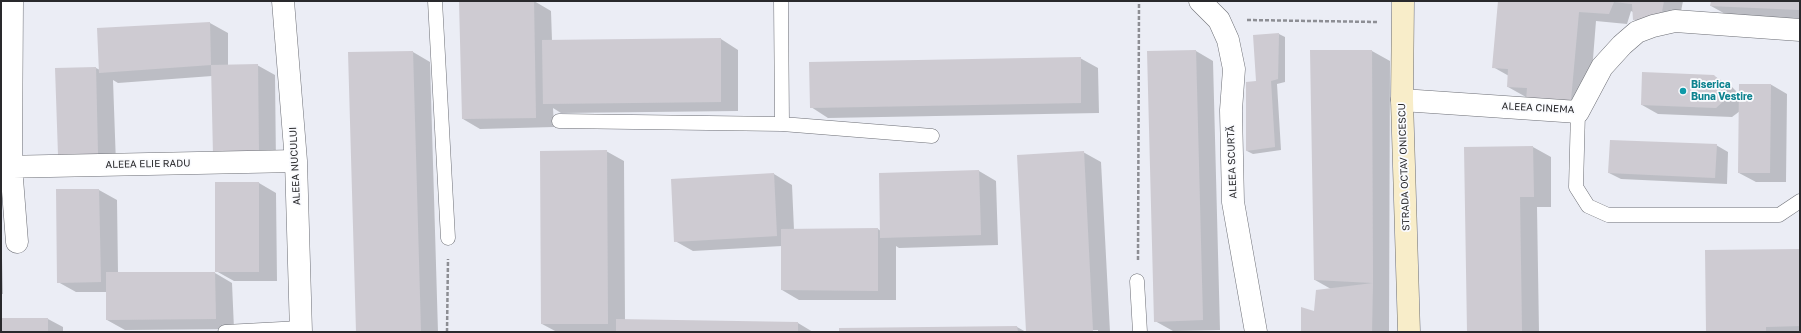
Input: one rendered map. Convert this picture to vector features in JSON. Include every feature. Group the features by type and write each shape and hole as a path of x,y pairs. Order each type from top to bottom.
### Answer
{"street":[{"path":"12,1 6,167 17,242"},
{"name":"ALEEA NUCULUI","path":"283,1 296,161 301,330"},
{"name":"ALEEA SCURTĂ","path":"1200,1 1219,20 1228,40 1234,69 1231,110 1233,202 1256,332"},
{"name":"STRADA OCTAV ONICESCU","path":"1403,12 1402,100 1409,332"},
{"name":"ALEEA CINEMA","path":"1402,100 1578,112 1602,67 1622,45 1637,32 1653,26 1675,21 1800,30"},
{"name":"ALEEA ELIE RADU","path":"6,167 296,161"}],"lane":[{"path":"435,1 448,238"},
{"path":"781,1 782,124"},
{"path":"1578,112 1576,187 1588,206 1608,215 1778,215 1800,201"},
{"path":"559,120 782,124 932,136"},
{"path":"1138,280 1140,332"},
{"path":"226,332 301,330"}],"path":[{"path":"1138,280 1139,1"},
{"path":"1219,20 1403,12"},
{"path":"448,238 448,332"}],"building":[{"path":"534,1 536,118 462,119 459,2"},
{"path":"1498,1 1664,1 1661,17 1633,20 1632,4 1614,2 1609,14 1579,12 1571,100 1565,102 1526,101 1527,88 1507,87 1508,69 1492,68"},
{"path":"1711,1 1800,1 1800,10 1710,6"},
{"path":"210,22 211,65 99,73 97,28"},
{"path":"1279,33 1278,79 1271,81 1275,147 1246,151 1246,82 1256,81 1253,35"},
{"path":"721,38 721,102 543,104 542,40"},
{"path":"1196,50 1203,320 1154,322 1147,51"},
{"path":"1310,50 1372,50 1373,283 1314,280"},
{"path":"413,51 421,332 356,332 348,52"},
{"path":"1081,57 1081,103 810,108 809,62"},
{"path":"258,64 259,155 213,156 211,65"},
{"path":"96,67 98,154 58,155 55,68"},
{"name":"Biserica Buna Vestire","path":"1642,72 1714,75 1723,84 1728,97 1716,108 1641,105"},
{"path":"1739,84 1771,84 1770,173 1738,173"},
{"path":"1610,140 1717,144 1715,178 1608,173"},
{"path":"1533,146 1534,197 1520,197 1522,332 1467,332 1464,147"},
{"path":"607,150 608,324 541,324 540,151"},
{"path":"1084,151 1093,331 1026,332 1017,155"},
{"path":"979,170 981,235 880,238 879,173"},
{"path":"774,173 777,236 674,242 671,179"},
{"path":"215,182 259,182 259,272 215,272"},
{"path":"56,189 99,189 101,282 57,283"},
{"path":"878,228 878,291 781,290 781,229"},
{"path":"1800,249 1800,326 1766,327 1766,332 1706,332 1705,250"},
{"path":"106,272 215,272 216,319 106,320"},
{"path":"1373,283 1372,332 1301,332 1301,307 1314,311 1316,290"},
{"path":"1,318 48,318 48,332 1,332"},
{"path":"616,319 798,322 798,332 616,332"},
{"path":"1017,326 1018,332 839,332 839,328"}],"place":[{"name":"Biserica Buna Vestire","path":"1683,91"}]}
